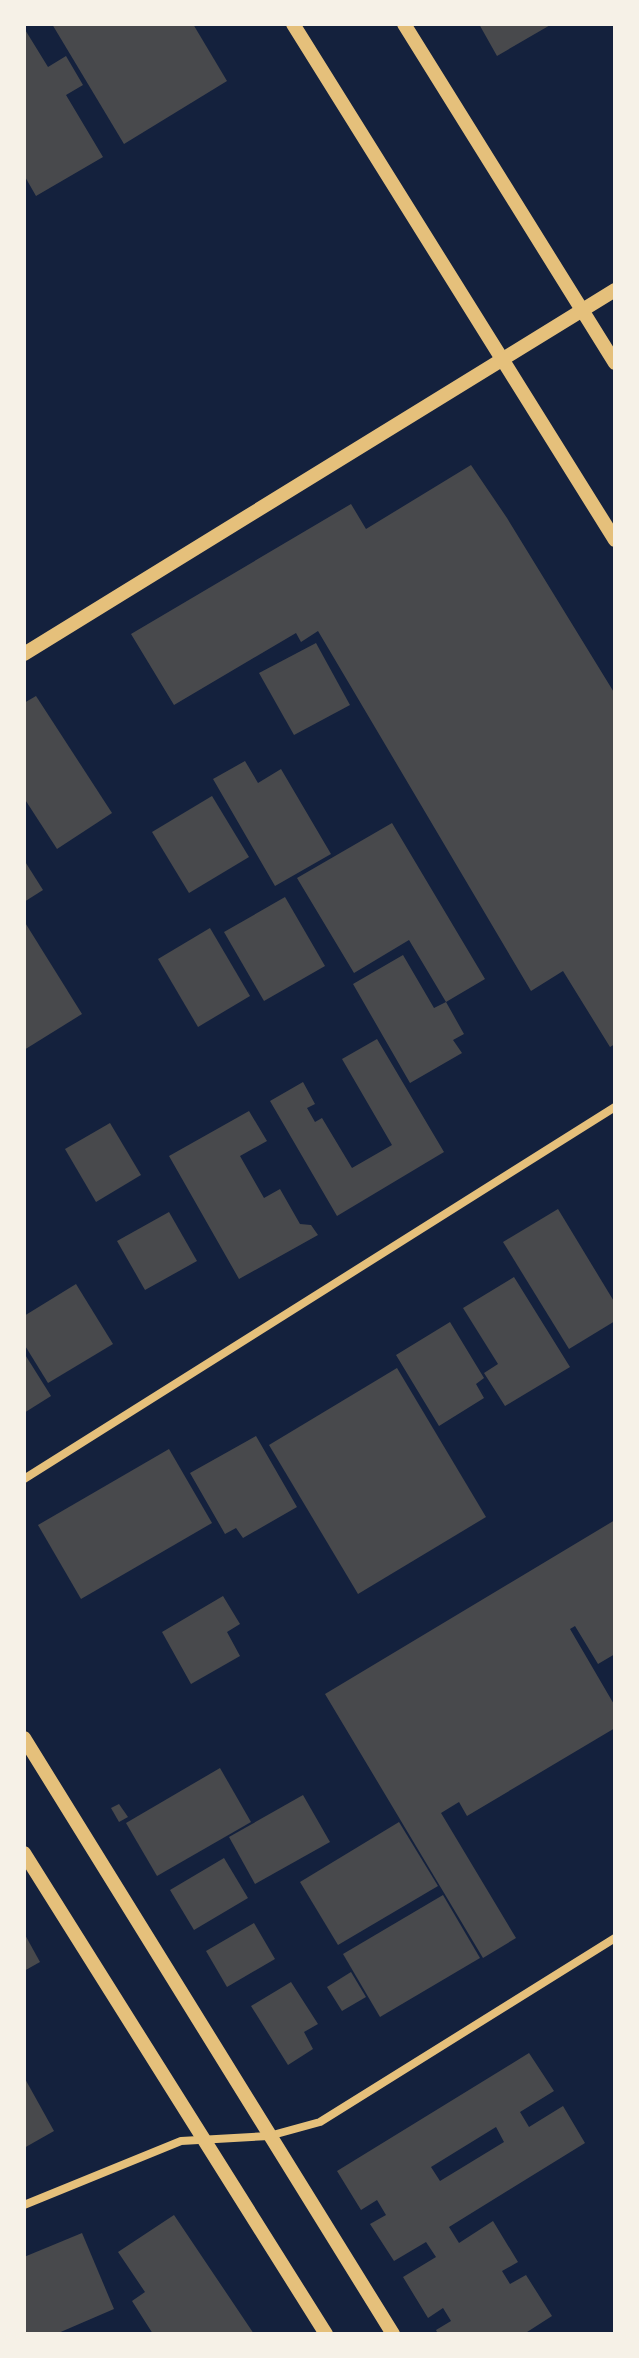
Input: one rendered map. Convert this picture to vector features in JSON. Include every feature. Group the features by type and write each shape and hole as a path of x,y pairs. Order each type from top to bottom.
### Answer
{"street":[{"path":"293,24 615,540"},
{"path":"404,24 615,363"},
{"path":"24,654 615,290"},
{"path":"24,1479 615,1107"},
{"path":"24,1738 393,2334"},
{"path":"24,1853 326,2334"},
{"path":"24,2205 181,2141 269,2136 320,2122 615,1938"}],"building":[{"path":"52,24 193,24 227,81 124,144"},
{"path":"479,24 552,24 497,56"},
{"path":"24,28 48,67 66,56 83,85 66,95 103,157 36,196 24,175"},
{"path":"471,465 615,694 615,1044 610,1047 563,971 531,991 318,631 301,642 296,633 174,705 131,634 351,504 366,529"},
{"path":"316,643 350,705 294,735 259,673"},
{"path":"36,696 112,813 57,849 24,798 24,703"},
{"path":"245,761 258,783 281,769 331,854 275,886 213,779"},
{"path":"212,796 249,857 189,893 152,832"},
{"path":"392,823 485,979 446,1002 409,940 354,973 297,878"},
{"path":"24,860 43,890 24,902"},
{"path":"285,897 325,966 264,1001 224,932"},
{"path":"24,921 82,1014 24,1050"},
{"path":"210,928 250,996 198,1027 158,959"},
{"path":"403,955 434,1008 446,1002 464,1034 453,1040 462,1053 410,1083 353,984"},
{"path":"377,1039 444,1152 337,1216 270,1101 303,1082 315,1104 307,1108 315,1122 322,1118 352,1168 392,1145 342,1059"},
{"path":"249,1111 267,1141 240,1156 264,1198 280,1189 300,1224 311,1225 318,1235 239,1279 169,1156"},
{"path":"110,1123 141,1175 96,1202 65,1149"},
{"path":"558,1209 615,1303 615,1321 569,1349 503,1242"},
{"path":"169,1212 197,1261 145,1290 117,1241"},
{"path":"514,1277 570,1367 505,1406 484,1373 498,1364 463,1308"},
{"path":"76,1284 113,1344 48,1383 24,1344 24,1316"},
{"path":"450,1322 484,1378 476,1384 484,1398 439,1426 396,1355"},
{"path":"24,1353 51,1396 24,1413"},
{"path":"397,1368 486,1517 358,1594 269,1445"},
{"path":"256,1436 297,1507 243,1538 236,1528 225,1534 190,1473"},
{"path":"169,1449 212,1523 81,1599 38,1525"},
{"path":"615,1520 615,1654 598,1664 575,1626 570,1629 615,1706 615,1728 467,1816 459,1802 441,1813 516,1938 483,1958 325,1694"},
{"path":"223,1596 240,1624 227,1632 240,1656 191,1684 162,1632"},
{"path":"220,1768 251,1822 157,1876 126,1823"},
{"path":"303,1795 330,1842 255,1884 229,1837"},
{"path":"119,1804 128,1817 119,1822 111,1808"},
{"path":"399,1822 438,1886 338,1945 300,1882"},
{"path":"224,1858 248,1898 194,1930 170,1890"},
{"path":"443,1895 480,1958 380,2017 343,1954"},
{"path":"254,1923 275,1959 227,1987 206,1951"},
{"path":"24,1933 40,1962 24,1971"},
{"path":"351,1972 366,1997 342,2011 327,1987"},
{"path":"291,1982 318,2024 304,2032 313,2049 288,2065 251,2006"},
{"path":"529,2053 554,2091 520,2112 529,2127 563,2106 585,2143 449,2227 459,2243 493,2221 518,2262 502,2271 510,2284 526,2275 552,2316 524,2334 438,2334 436,2330 451,2321 443,2308 428,2318 403,2277 436,2257 426,2242 394,2261 370,2224 386,2215 377,2200 361,2210 337,2171","holes":["496,2127 504,2142 440,2181 431,2167"]},
{"path":"24,2077 54,2131 24,2148"},
{"path":"174,2215 254,2334 153,2334 132,2301 145,2292 118,2252"},
{"path":"82,2233 114,2309 56,2334 24,2334 24,2257"}]}
